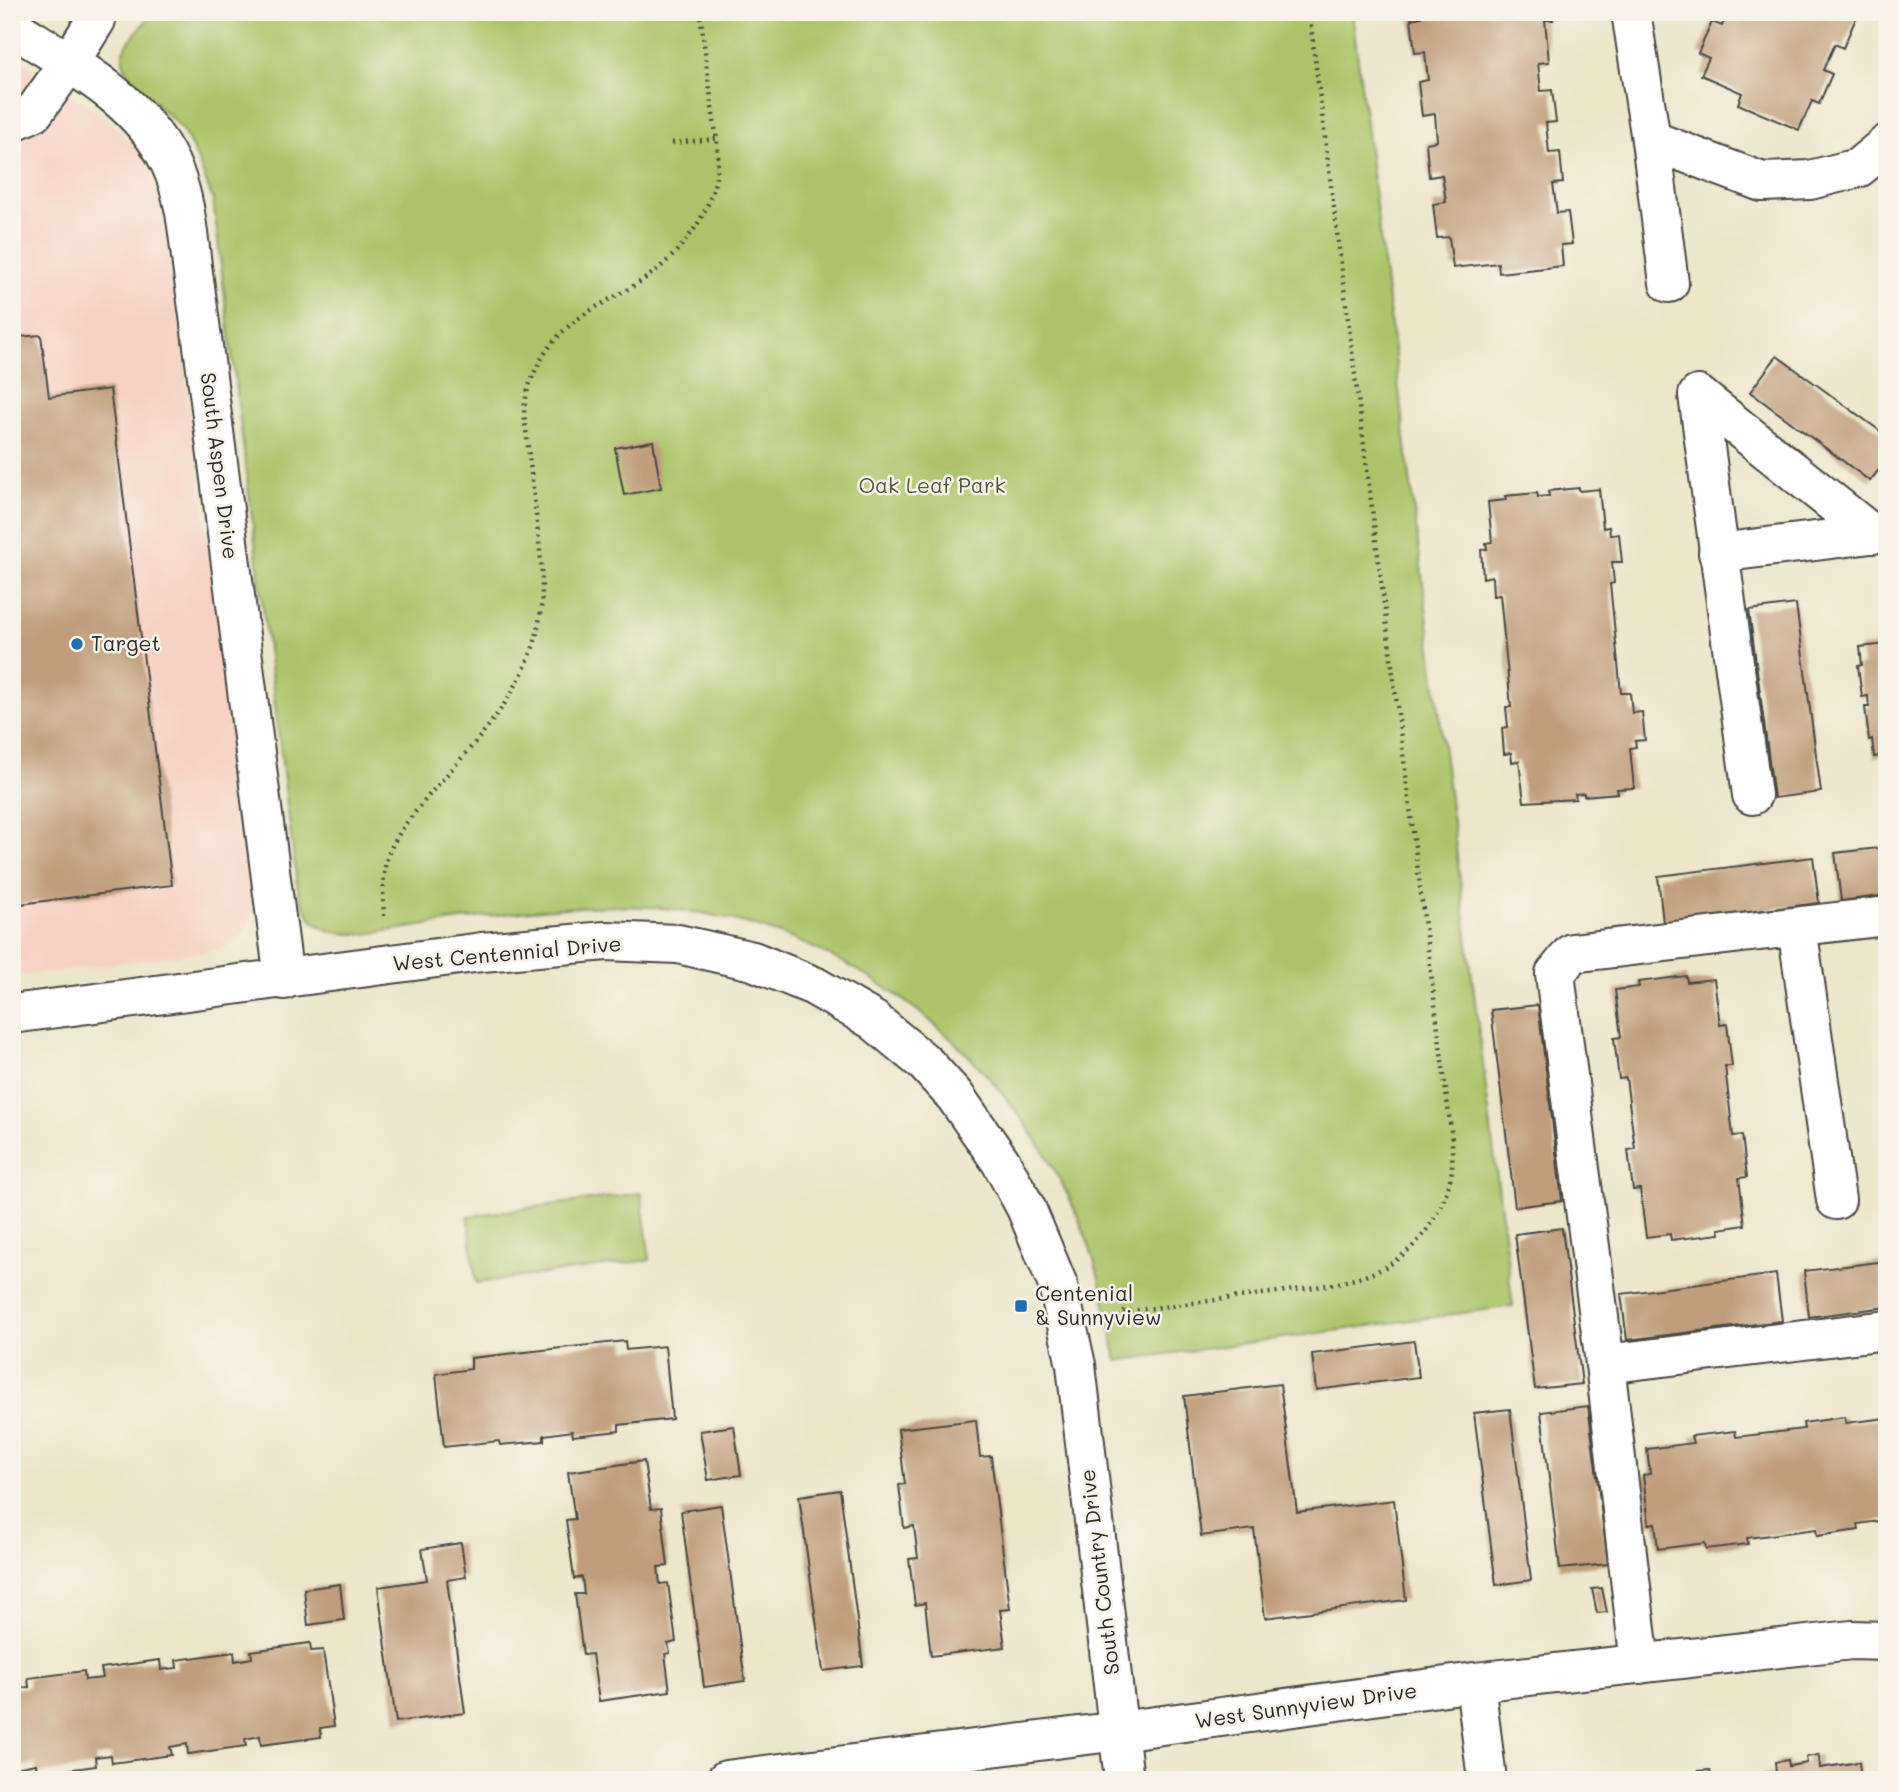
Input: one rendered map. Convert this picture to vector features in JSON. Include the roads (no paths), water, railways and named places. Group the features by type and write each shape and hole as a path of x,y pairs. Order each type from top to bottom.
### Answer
{"street":[{"path":"1631,12 1669,283"},
{"path":"12,122 34,112 96,20"},
{"name":"South Aspen Drive","path":"12,27 69,63 120,100 143,122 171,165 178,187 186,220 203,344 284,980"},
{"path":"1651,140 1762,181 1810,180 1858,168 1887,144"},
{"path":"1752,795 1698,395 1880,533"},
{"path":"1718,553 1880,533"},
{"path":"1640,1664 1555,974 1572,953 1887,916"},
{"path":"1797,926 1836,1200"},
{"name":"West Centennial Drive","path":"12,1014 482,952 606,941 678,944 753,961 814,986 873,1020 925,1063 955,1096 1001,1162 1026,1208 1058,1285 1076,1365"},
{"path":"1605,1364 1887,1330"},
{"name":"South Country Drive","path":"1076,1365 1124,1780"},
{"name":"West Sunnyview Drive","path":"726,1780 1119,1731 1475,1682 1852,1640 1887,1641"},
{"path":"1475,1682 1486,1780"}],"place":[{"name":"Target","path":"77,644"},
{"name":"Centenial & Sunnyview","path":"1021,1306"}],"park label":[{"name":"Oak Leaf Park","path":"932,486"}]}
